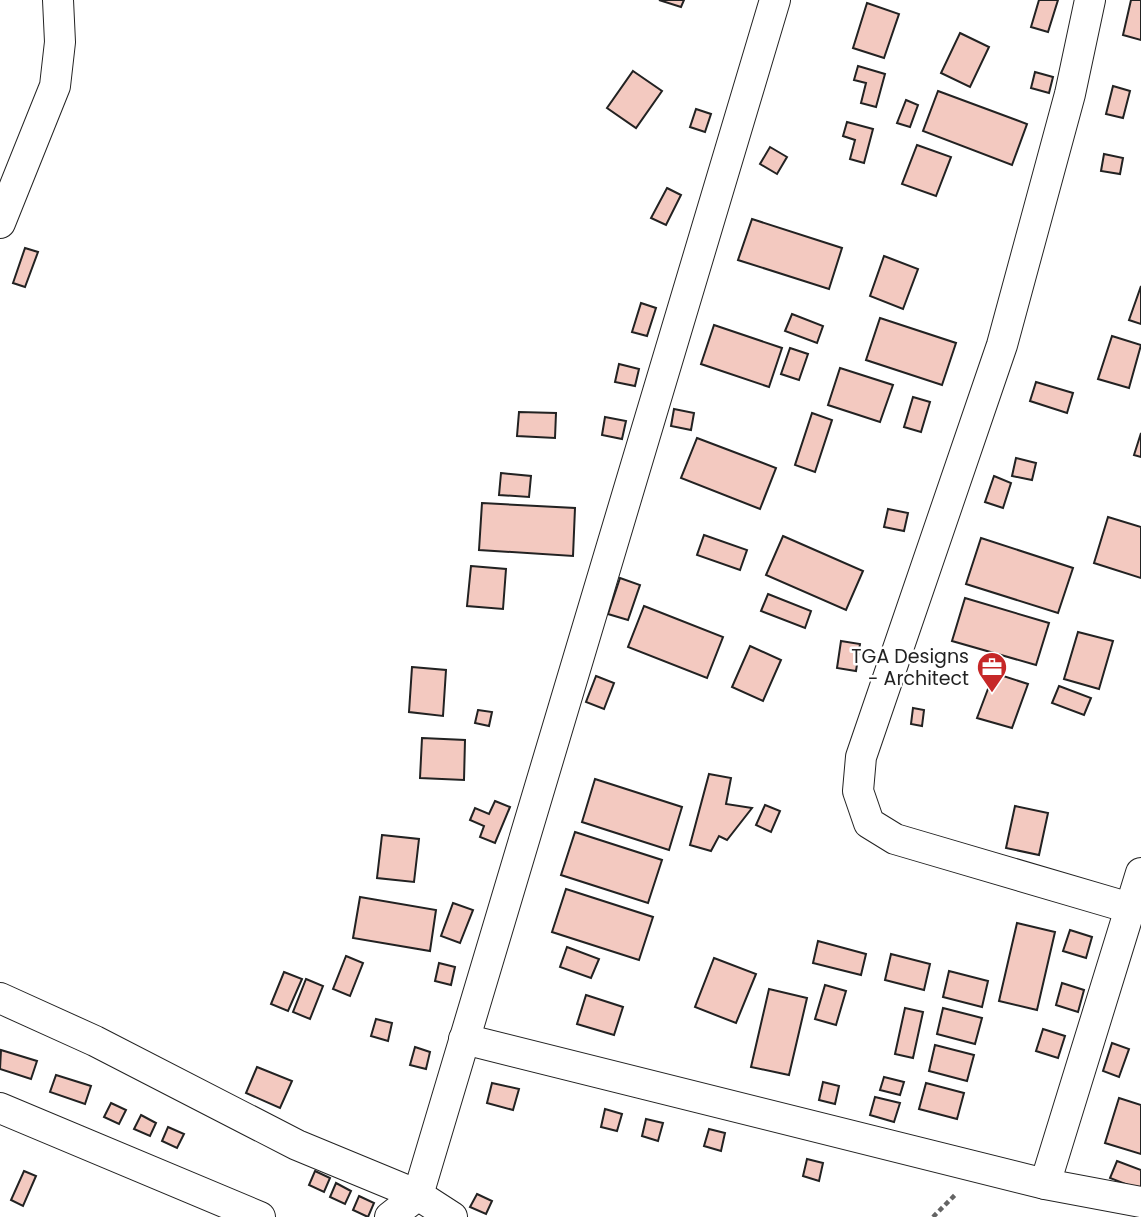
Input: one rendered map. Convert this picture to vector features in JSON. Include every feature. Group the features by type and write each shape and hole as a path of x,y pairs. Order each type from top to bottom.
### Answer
{"street":[{"path":"0,223 55,86 60,42 58,0"},
{"path":"390,1217 418,1195 775,0"},
{"path":"1090,0 1070,94 1002,345 860,757 858,791 869,824 895,839 1130,908"},
{"path":"1045,1184 1141,873"},
{"path":"0,998 95,1041 297,1145 418,1195 452,1217"},
{"path":"464,1040 1045,1184 1141,1202"},
{"path":"0,1108 260,1217"}],"building":[{"path":"659,0 684,0 681,7"},
{"path":"1039,0 1058,0 1048,32 1031,27"},
{"path":"1131,0 1141,0 1141,40 1123,35"},
{"path":"867,3 899,14 884,58 853,48"},
{"path":"960,33 989,47 970,87 941,73"},
{"path":"858,66 885,74 876,107 861,103 866,83 854,80"},
{"path":"633,71 662,91 636,128 607,108"},
{"path":"1035,72 1053,77 1049,93 1031,88"},
{"path":"1113,86 1130,91 1123,118 1106,114"},
{"path":"938,91 1027,124 1012,165 923,131"},
{"path":"906,100 918,105 910,127 897,123"},
{"path":"696,109 711,114 705,132 690,127"},
{"path":"847,122 873,129 864,163 850,159 855,140 843,136"},
{"path":"917,145 951,157 936,196 902,184"},
{"path":"770,147 787,157 777,174 760,164"},
{"path":"1104,154 1123,158 1120,174 1101,171"},
{"path":"667,188 681,195 666,225 651,218"},
{"path":"752,219 842,248 829,289 738,260"},
{"path":"25,248 38,252 25,287 13,283"},
{"path":"884,256 918,269 903,309 870,296"},
{"path":"1141,286 1141,324 1129,320"},
{"path":"641,303 656,308 647,336 632,332"},
{"path":"792,314 823,326 817,343 785,331"},
{"path":"880,318 956,343 942,385 866,360"},
{"path":"714,325 782,348 769,387 701,364"},
{"path":"1112,336 1141,345 1129,388 1098,379"},
{"path":"790,348 808,354 799,380 781,374"},
{"path":"619,364 639,369 635,386 615,382"},
{"path":"840,368 893,385 880,422 828,405"},
{"path":"1036,382 1073,393 1067,413 1030,401"},
{"path":"913,397 930,402 921,432 904,427"},
{"path":"674,409 694,413 691,430 671,426"},
{"path":"519,412 556,413 555,438 517,436"},
{"path":"812,413 832,420 815,472 795,465"},
{"path":"605,417 626,421 622,439 602,435"},
{"path":"1141,433 1141,457 1134,455"},
{"path":"697,438 776,468 760,509 681,478"},
{"path":"1016,458 1036,463 1032,480 1012,476"},
{"path":"501,473 531,476 529,497 499,495"},
{"path":"994,476 1011,483 1003,508 985,502"},
{"path":"482,503 575,508 573,556 479,550"},
{"path":"888,509 908,513 904,531 884,527"},
{"path":"1108,517 1141,527 1141,578 1094,563"},
{"path":"704,535 747,550 740,570 697,555"},
{"path":"783,536 863,571 846,610 766,575"},
{"path":"981,538 1073,568 1058,613 966,584"},
{"path":"471,566 506,569 503,609 467,606"},
{"path":"620,578 640,585 628,620 608,614"},
{"path":"768,594 811,611 805,628 761,611"},
{"path":"965,598 1049,623 1036,665 952,641"},
{"path":"644,606 723,637 707,678 628,647"},
{"path":"1078,632 1113,641 1099,689 1064,679"},
{"path":"841,641 860,644 856,671 837,668"},
{"path":"750,646 781,660 763,701 732,687"},
{"path":"412,667 446,670 443,716 409,712"},
{"path":"994,673 1028,684 1012,728 977,718"},
{"path":"596,676 614,683 604,709 586,702"},
{"path":"1059,686 1091,698 1084,715 1052,703"},
{"path":"913,708 924,710 922,726 911,724"},
{"path":"478,710 492,712 489,726 475,723"},
{"path":"422,738 465,740 464,780 420,778"},
{"path":"709,774 731,778 726,804 752,808 727,840 719,836 711,851 690,845"},
{"path":"595,779 682,807 669,850 582,822"},
{"path":"495,801 510,807 495,843 480,837 484,826 470,820 475,808 489,814"},
{"path":"765,805 780,811 771,832 756,825"},
{"path":"1015,806 1048,813 1039,855 1006,848"},
{"path":"575,832 662,860 648,903 561,875"},
{"path":"382,835 419,839 414,882 377,878"},
{"path":"566,889 653,917 639,960 552,932"},
{"path":"360,897 436,910 430,951 353,938"},
{"path":"453,903 473,910 460,943 441,936"},
{"path":"1017,923 1055,932 1037,1010 999,1001"},
{"path":"1070,930 1092,937 1086,958 1063,951"},
{"path":"818,941 866,954 861,975 813,963"},
{"path":"567,947 599,959 591,978 560,967"},
{"path":"891,954 930,964 924,990 885,980"},
{"path":"346,956 363,963 350,996 333,989"},
{"path":"714,958 756,974 736,1023 695,1007"},
{"path":"439,963 455,967 451,985 435,981"},
{"path":"949,971 988,981 982,1007 943,997"},
{"path":"284,972 302,979 288,1011 271,1004"},
{"path":"306,979 323,986 310,1019 293,1012"},
{"path":"1062,983 1084,990 1078,1012 1056,1005"},
{"path":"825,985 846,991 836,1025 815,1019"},
{"path":"769,989 807,998 789,1075 751,1067"},
{"path":"586,995 623,1007 614,1035 577,1024"},
{"path":"905,1008 923,1012 913,1058 895,1054"},
{"path":"943,1008 982,1018 975,1044 937,1034"},
{"path":"376,1019 392,1023 388,1041 371,1036"},
{"path":"1043,1029 1065,1036 1058,1058 1036,1051"},
{"path":"1112,1043 1129,1049 1119,1077 1103,1071"},
{"path":"935,1045 974,1055 967,1081 929,1071"},
{"path":"415,1047 430,1052 426,1069 410,1065"},
{"path":"1,1050 37,1061 31,1079 0,1069"},
{"path":"257,1067 292,1081 280,1108 246,1093"},
{"path":"56,1075 91,1086 85,1104 50,1092"},
{"path":"884,1077 904,1082 900,1095 880,1090"},
{"path":"823,1082 839,1086 835,1104 819,1100"},
{"path":"492,1083 519,1089 513,1110 487,1103"},
{"path":"926,1083 964,1093 957,1119 919,1109"},
{"path":"875,1097 900,1103 894,1122 870,1115"},
{"path":"1119,1098 1141,1105 1141,1154 1105,1143"},
{"path":"111,1103 126,1110 119,1124 104,1117"},
{"path":"605,1109 622,1114 617,1131 601,1127"},
{"path":"141,1115 156,1123 150,1136 134,1129"},
{"path":"646,1119 663,1123 658,1141 642,1136"},
{"path":"168,1127 184,1134 177,1148 162,1141"},
{"path":"709,1129 725,1133 721,1151 704,1146"},
{"path":"807,1159 823,1163 819,1181 803,1176"},
{"path":"1117,1161 1141,1170 1141,1190 1110,1178"},
{"path":"24,1171 36,1176 23,1206 11,1200"},
{"path":"315,1171 330,1178 324,1192 309,1185"},
{"path":"336,1183 351,1191 345,1204 330,1197"},
{"path":"477,1194 492,1201 486,1214 470,1207"},
{"path":"359,1196 374,1203 368,1217 353,1210"}],"place":[{"name":"TGA Designs - Architect","path":"992,694"}]}
